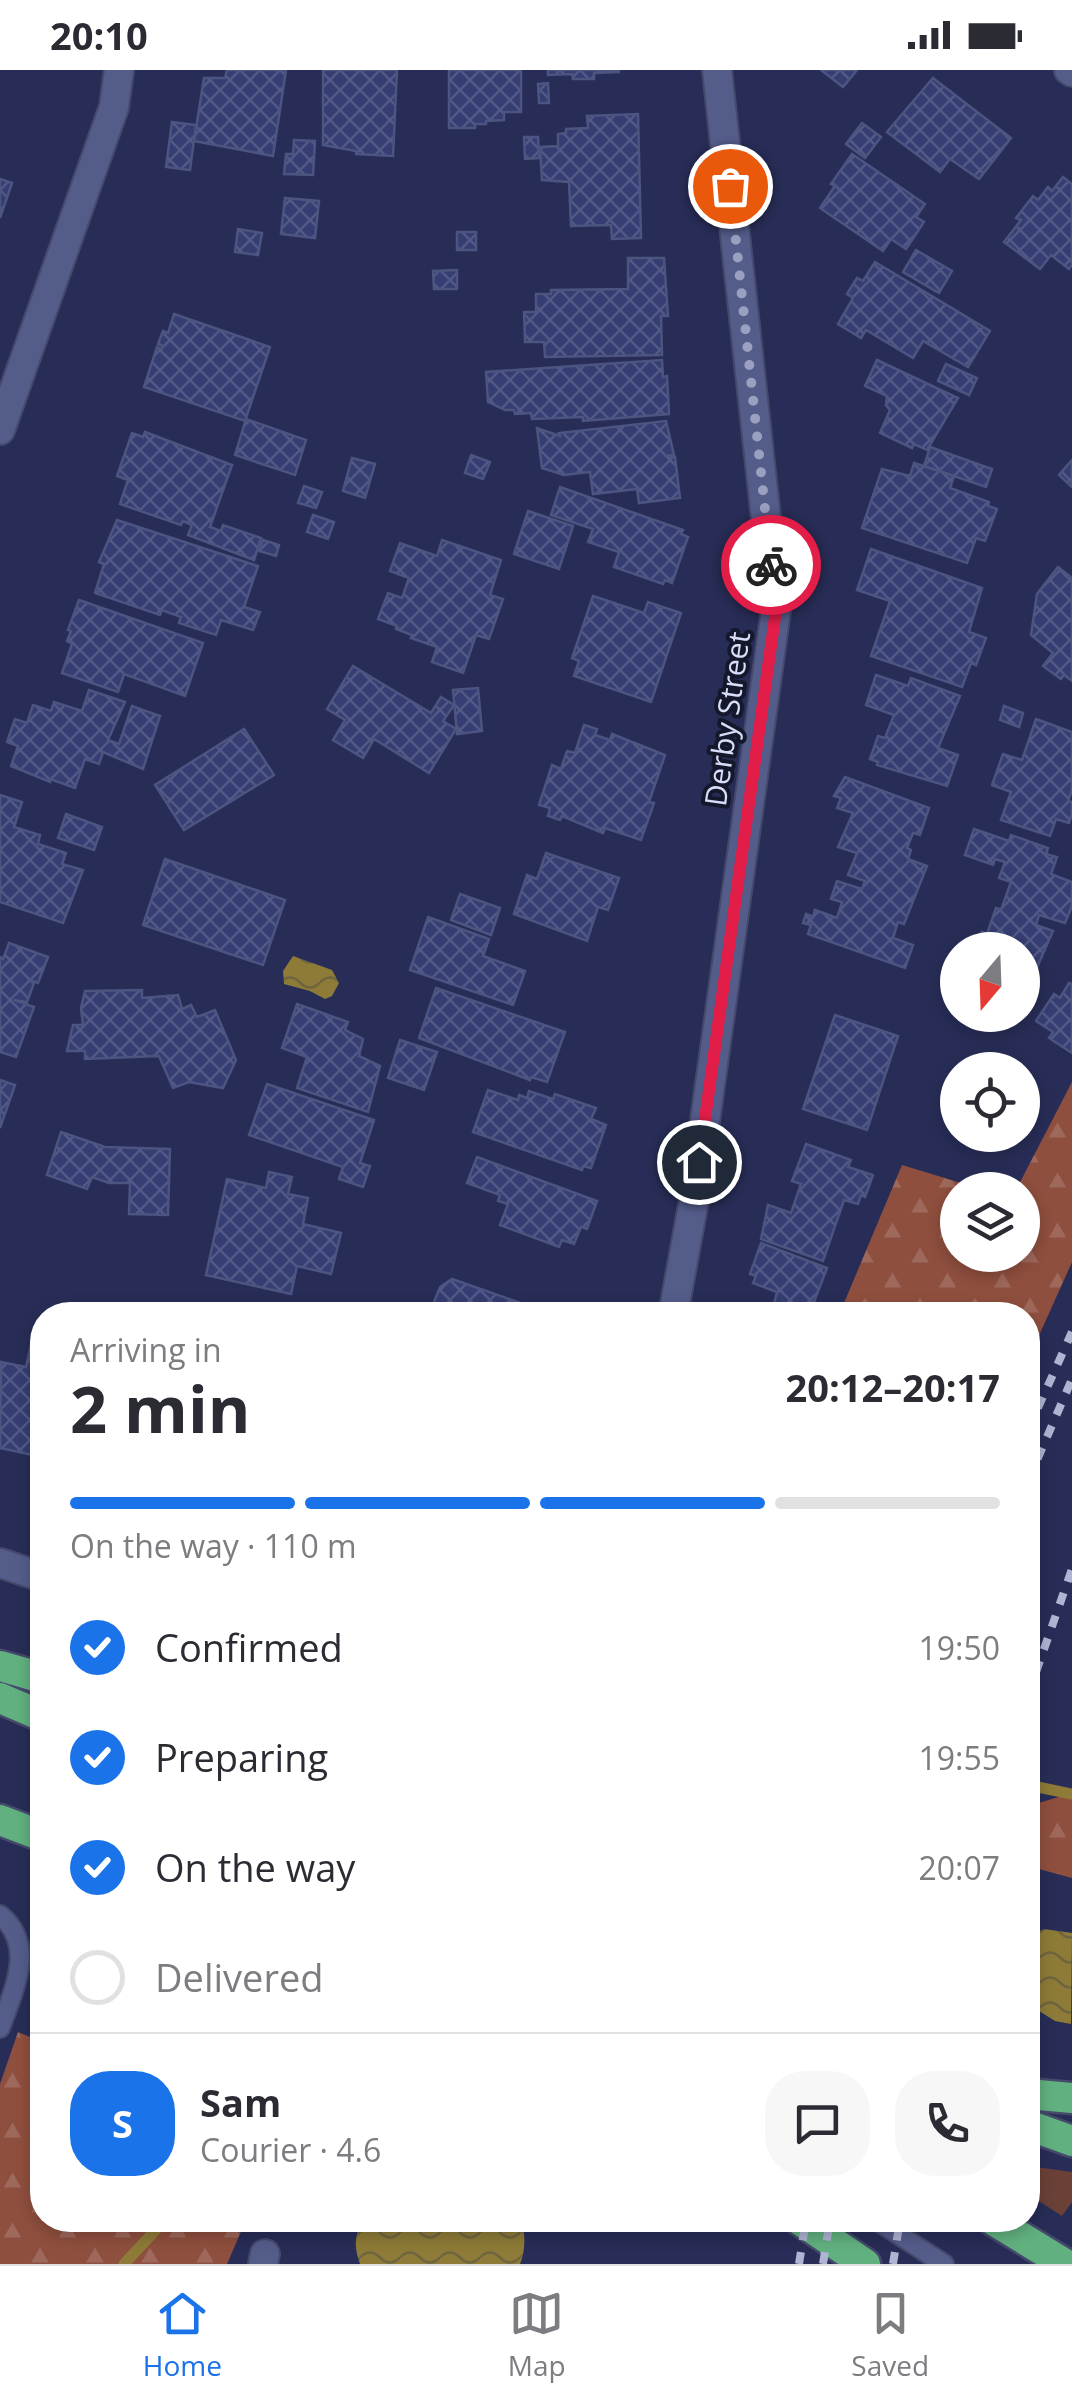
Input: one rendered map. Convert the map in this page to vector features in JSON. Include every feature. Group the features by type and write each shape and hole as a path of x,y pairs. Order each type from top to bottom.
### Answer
{"highway":[{"path":"0,1666 30,1675"},
{"path":"0,1698 30,1711"},
{"path":"0,1820 30,1831"},
{"path":"1040,2095 1072,2098"},
{"path":"1040,2129 1072,2141"},
{"path":"814,2232 844,2264"},
{"path":"818,2232 865,2264"},
{"path":"1013,2232 1065,2264"}],"street":[{"path":"0,430 114,107 118,70"},
{"name":"Derby Street","path":"675,1302 694,1200 776,610 717,70"},
{"path":"0,1563 30,1573"}],"lane":[{"path":"0,1915 19,1946 21,1967 0,2028"},
{"path":"895,2232 944,2264"}],"green space":[{"path":"1072,1082 1072,1262 1040,1333 1040,1302 844,1302 902,1165 940,1177 940,1272 1040,1272 1040,1172 1025,1172 1036,1152 1040,1152 1040,1144"},
{"path":"1072,1793 1072,1878 1040,1869 1040,1803"},
{"path":"18,2032 30,2037 30,2232 241,2232 227,2264 0,2264 0,2084"}],"shaded area":[{"path":"1040,2168 1072,2172 1072,2202 1062,2216 1040,2202"}],"water":[{"path":"293,956 332,970 339,983 332,996 325,999 284,984 283,971"},
{"path":"1040,1931 1072,1933 1071,2024 1055,2021 1040,2012"},
{"path":"358,2232 523,2232 524,2236 520,2264 360,2264"}],"building":[{"path":"227,70 286,70 273,156 194,141 204,78 225,78"},
{"path":"323,70 397,70 393,156 356,154 323,145"},
{"path":"449,70 521,70 521,112 504,112 504,120 475,124 475,128 449,128"},
{"path":"548,70 619,72 594,73 594,79 573,79 572,74 548,75"},
{"path":"821,70 857,70 843,87"},
{"path":"933,78 1011,138 979,179 950,159 940,172 887,132"},
{"path":"548,83 549,103 539,103 538,84"},
{"path":"638,114 641,238 612,239 611,225 571,226 569,182 542,180 540,147 558,146 558,134 566,133 566,129 588,128 587,116"},
{"path":"172,122 196,125 190,170 166,167"},
{"path":"862,123 881,137 865,158 846,144"},
{"path":"524,137 538,137 539,158 525,159"},
{"path":"294,140 315,141 313,175 284,174 286,154 293,154"},
{"path":"852,154 925,204 916,217 924,222 906,249 891,239 883,251 820,208"},
{"path":"1063,177 1072,184 1072,265 1069,269 1051,255 1040,269 1004,242 1033,196 1038,200"},
{"path":"0,179 12,183 0,218"},
{"path":"285,198 319,201 315,238 281,234"},
{"path":"238,229 262,233 258,255 235,252"},
{"path":"457,232 476,232 476,250 457,250"},
{"path":"916,250 952,271 939,293 903,272"},
{"path":"628,258 664,258 668,316 661,316 662,355 545,357 544,342 525,342 524,312 536,312 536,294 551,294 551,290 628,289"},
{"path":"875,262 990,331 968,367 923,341 913,358 866,330 861,338 838,324 853,298 847,294 857,278 863,281"},
{"path":"457,270 457,289 434,289 433,271"},
{"path":"174,314 270,347 245,421 144,387 157,347 162,349 158,344 163,331 168,333"},
{"path":"662,360 669,414 583,421 583,417 532,419 531,413 515,414 514,410 488,402 486,372"},
{"path":"877,360 958,398 927,450 914,444 912,448 880,433 890,410 887,396 865,386"},
{"path":"946,364 977,378 969,395 938,381"},
{"path":"246,419 306,440 295,475 235,455"},
{"path":"666,421 674,455 665,456 675,457 680,498 639,503 637,489 593,494 590,472 564,475 542,468 537,428 560,436 559,433"},
{"path":"145,432 232,465 210,527 221,531 223,525 261,538 254,560 188,535 192,525 183,521 181,525 120,504 128,480 117,476 132,433 143,437"},
{"path":"930,447 992,469 986,487 924,466"},
{"path":"471,455 490,462 483,479 465,473"},
{"path":"352,458 375,464 365,498 343,491"},
{"path":"1072,460 1072,487 1059,475"},
{"path":"914,463 954,476 950,488 989,502 988,506 997,509 985,541 976,538 967,563 862,528 882,469 910,476"},
{"path":"304,486 322,492 316,508 298,503"},
{"path":"560,487 683,530 681,534 688,537 672,583 665,580 663,584 614,567 619,552 588,542 593,529 551,515"},
{"path":"528,511 573,526 559,569 514,554"},
{"path":"313,515 334,522 328,539 307,532"},
{"path":"117,520 258,566 244,607 260,612 253,630 221,620 216,635 179,623 181,617 162,610 160,615 95,593 104,564 99,562"},
{"path":"263,540 279,545 276,556 259,551"},
{"path":"442,540 501,560 490,595 503,599 489,639 476,635 463,673 432,662 437,647 411,638 397,626 378,619 388,593 402,598 409,578 390,571 400,543 437,556"},
{"path":"871,549 982,588 969,632 986,638 962,687 871,656 890,601 857,590"},
{"path":"1058,567 1072,578 1072,681 1064,675 1061,679 1043,666 1053,653 1031,635 1037,594"},
{"path":"593,596 644,613 648,602 681,613 651,702 574,676 579,661 572,658"},
{"path":"79,600 203,643 185,696 124,674 118,692 62,673 72,644 67,641 71,631 68,630"},
{"path":"353,666 431,713 441,697 454,705 443,721 456,729 429,773 374,739 363,758 333,740 345,720 327,709"},
{"path":"876,675 908,686 911,678 960,696 938,748 958,755 947,786 877,765 870,759 878,736 885,738 894,715 866,705"},
{"path":"478,688 482,731 457,734 453,690"},
{"path":"89,690 125,702 108,740 119,744 132,706 160,716 143,769 103,752 99,764 85,759 75,788 11,766 18,746 7,742 15,719 27,723 33,705 51,711 54,702 82,711"},
{"path":"1004,706 1023,713 1019,727 1000,720"},
{"path":"1036,719 1072,732 1072,790 1068,801 1072,802 1072,814 1069,823 1056,819 1050,836 1001,820 1011,792 992,785 1003,754 1022,760"},
{"path":"584,725 597,729 595,735 610,740 612,734 665,755 641,840 605,828 603,833 562,816 560,820 548,816 550,808 539,805 552,765 561,769 567,751 575,753"},
{"path":"244,729 274,775 184,830 155,785"},
{"path":"845,777 929,808 920,835 913,833 907,848 911,850 908,859 927,866 904,924 898,922 893,938 913,945 905,968 808,934 811,925 803,923 806,914 813,917 815,910 837,918 842,902 831,899 837,881 862,889 865,881 848,875 857,853 838,847 853,813 837,808 841,798 834,796"},
{"path":"0,795 22,802 14,827 40,835 38,844 66,853 62,864 83,870 63,923 0,902"},
{"path":"66,814 102,827 94,850 58,838"},
{"path":"974,829 1009,841 1011,835 1048,848 1046,854 1057,857 1051,874 1072,882 1072,906 1065,923 1039,915 1036,925 1053,931 1040,961 1040,932 988,932 1011,882 999,878 1005,862 995,859 993,865 965,855"},
{"path":"546,853 619,878 608,910 598,907 587,941 514,914 527,875 537,879"},
{"path":"165,859 285,900 263,965 143,925"},
{"path":"460,894 500,908 491,935 451,920"},
{"path":"428,917 489,939 483,956 525,971 513,1005 410,970"},
{"path":"9,943 48,957 38,983 30,980 34,983 27,1002 14,1000 34,1007 16,1057 0,1052 0,957 3,959"},
{"path":"1072,984 1072,1053 1049,1038 1053,1032 1040,1024 1040,1015 1054,994 1060,998"},
{"path":"436,988 565,1032 547,1082 531,1077 530,1080 419,1038"},
{"path":"142,990 142,998 178,995 182,1009 191,1005 197,1017 215,1010 236,1060 223,1088 189,1082 173,1088 159,1056 85,1059 85,1051 67,1051 73,1025 83,1025 85,991"},
{"path":"297,1004 348,1022 345,1030 363,1039 359,1056 380,1066 368,1112 297,1088 307,1057 282,1048"},
{"path":"835,1015 898,1036 867,1130 803,1109"},
{"path":"400,1040 437,1052 424,1090 388,1078"},
{"path":"0,1080 15,1085 0,1128"},
{"path":"267,1084 374,1120 360,1163 370,1166 363,1187 339,1179 343,1167 249,1135"},
{"path":"488,1090 518,1100 519,1095 527,1098 529,1091 553,1099 555,1094 596,1108 591,1119 606,1125 591,1168 583,1166 582,1170 473,1132"},
{"path":"61,1132 105,1147 170,1149 168,1215 129,1214 130,1183 109,1183 92,1177 87,1189 47,1175"},
{"path":"806,1144 851,1160 848,1167 873,1175 865,1197 861,1195 858,1204 844,1200 823,1261 761,1239 768,1205 791,1213 801,1184 792,1181"},
{"path":"477,1157 597,1201 587,1229 581,1227 574,1244 562,1240 559,1247 500,1225 508,1204 498,1201 500,1195 467,1183"},
{"path":"269,1172 292,1177 288,1194 308,1198 303,1224 341,1233 331,1274 297,1266 291,1294 206,1275 227,1179 266,1188"},
{"path":"761,1243 827,1268 814,1302 774,1302 777,1292 753,1283 756,1276 750,1274"},
{"path":"452,1279 518,1302 434,1302 440,1287"},
{"path":"30,1349 30,1454 0,1448 1,1362 26,1367"}],"waterway":[{"path":"1040,1787 1072,1794"},
{"path":"124,2264 154,2232"}],"railway":[{"path":"1040,1403 1072,1332"},
{"path":"1040,1453 1072,1379"},
{"path":"1040,1661 1072,1569"},
{"path":"799,2264 804,2232"},
{"path":"823,2264 828,2232"},
{"path":"893,2264 898,2232"}],"way so far":[{"path":"730,186 771,565"}],"route":[{"path":"699,1162 776,610 771,565"}]}
